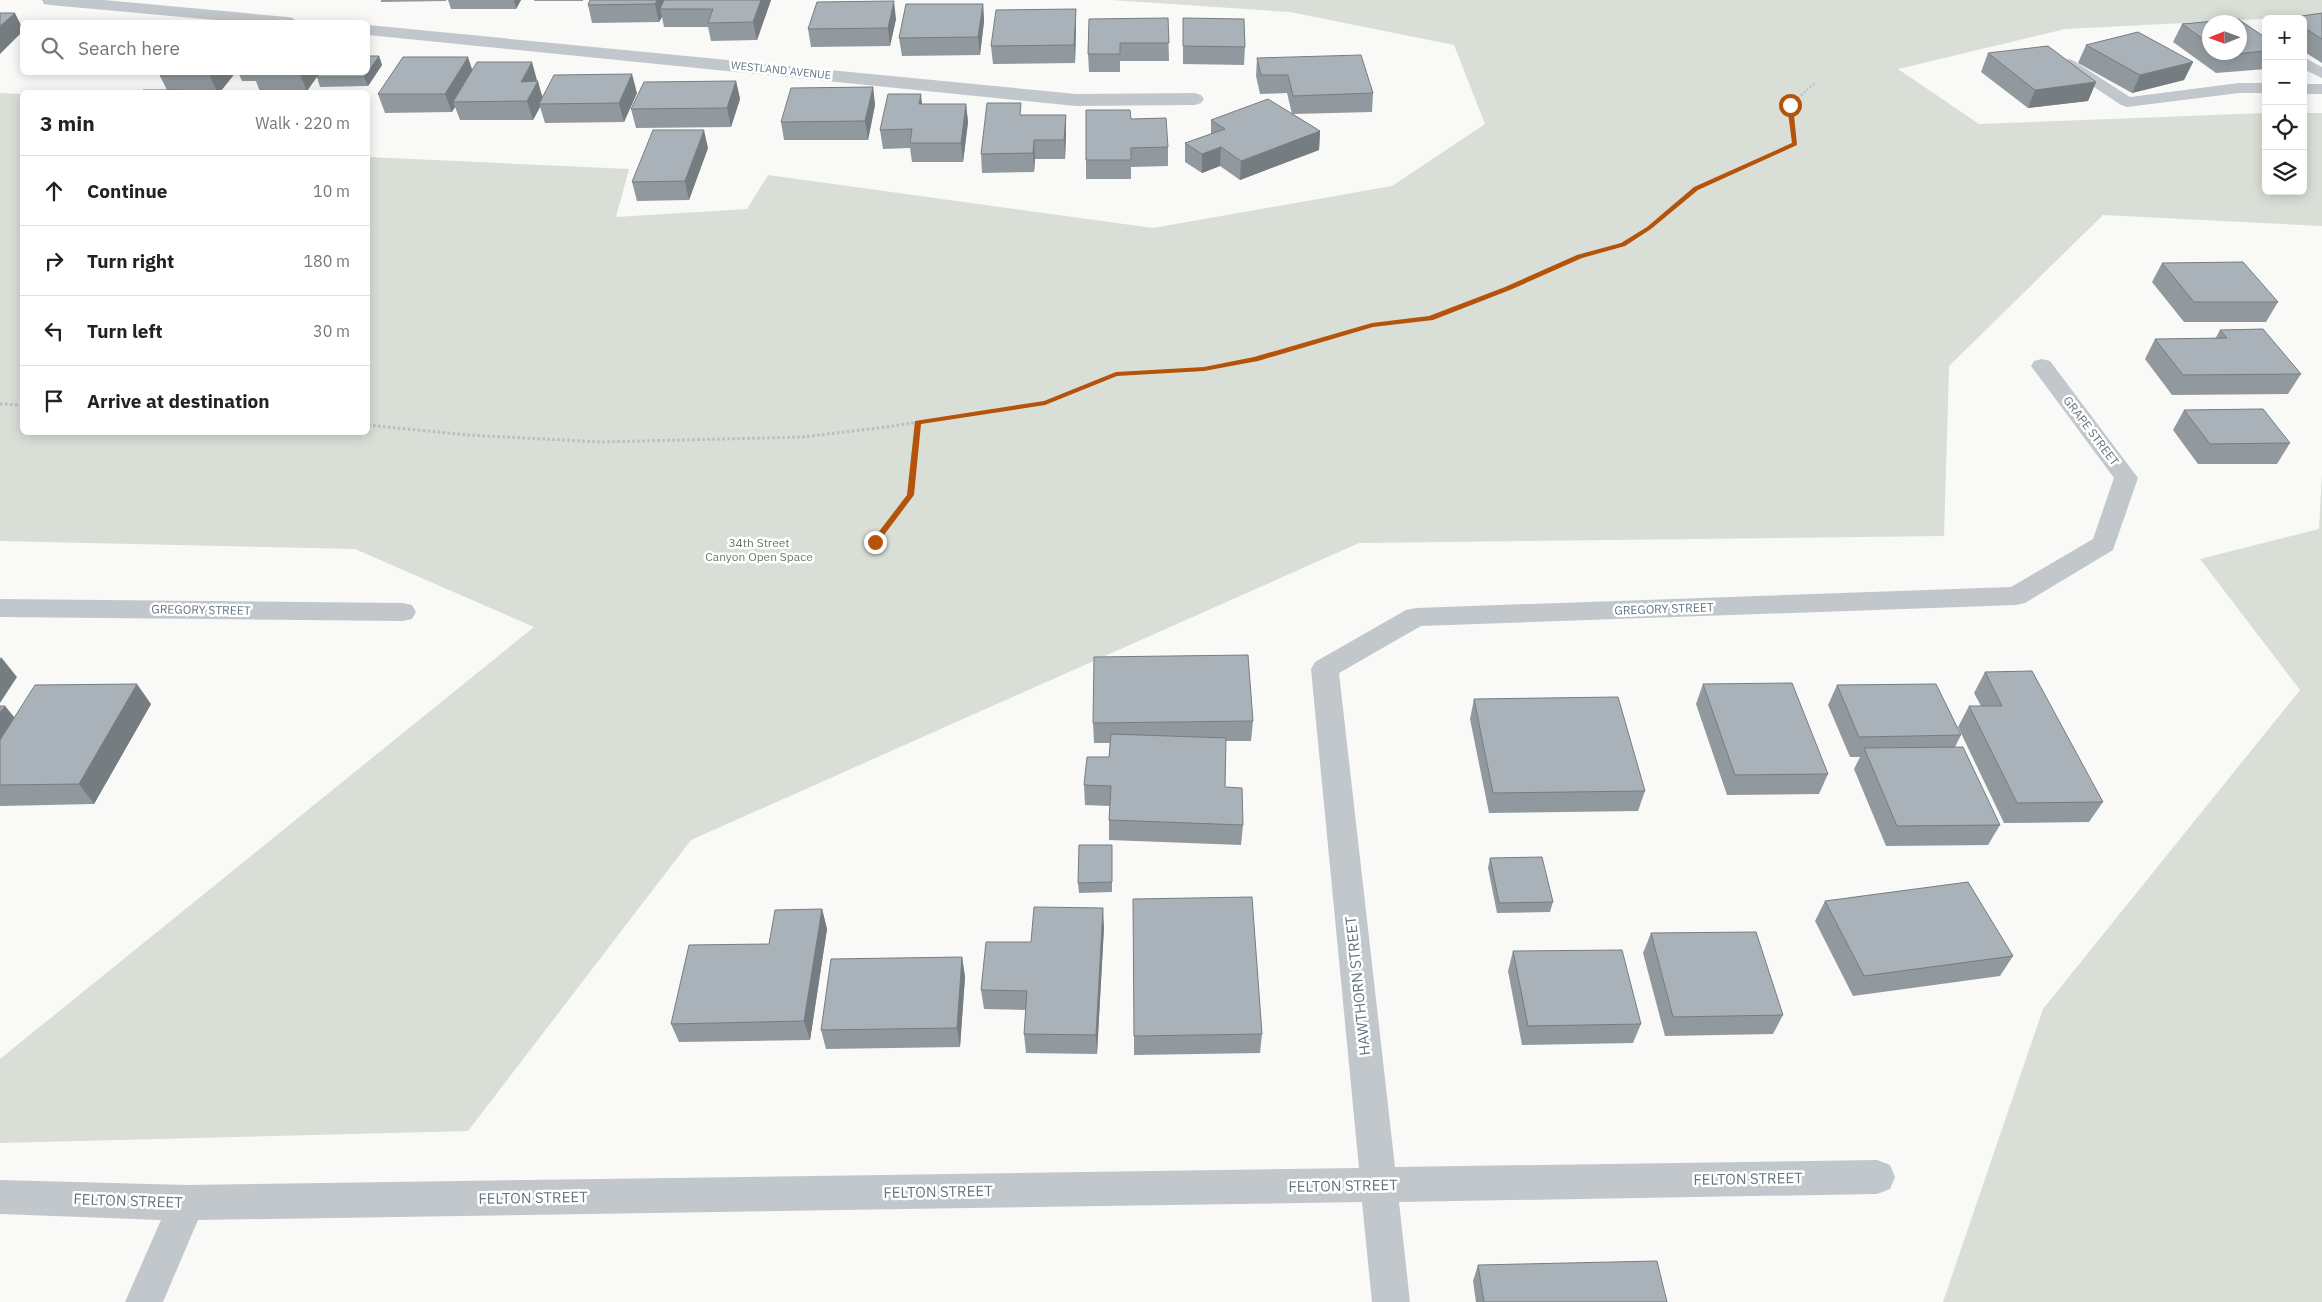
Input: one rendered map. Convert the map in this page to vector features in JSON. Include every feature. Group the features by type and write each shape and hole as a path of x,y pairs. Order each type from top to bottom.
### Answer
{"street":[{"path":"50,0 265,20"},
{"name":"WESTLAND AVENUE","path":"370,30 1076,100 1195,99"},
{"name":"GRAPE STREET","path":"2016,596 2104,544 2126,478 2042,366"},
{"name":"GREGORY STREET","path":"1325,669 1416,617 2016,596"},
{"name":"GREGORY STREET","path":"0,608 403,612"},
{"name":"HAWTHORN STREET","path":"1325,669 1391,1302"},
{"name":"FELTON STREET","path":"0,1197 187,1203 1877,1177"},
{"path":"144,1302 187,1203"}],"lane":[{"path":"2065,62 2127,102 2239,88 2262,88"},
{"path":"2307,64 2322,73"},
{"path":"2307,89 2322,89"}],"path":[{"path":"370,425 468,435 601,442 803,437 918,423 1045,403 1116,374 1204,369 1256,359 1372,325 1430,318 1508,288 1579,256 1623,245 1649,228 1696,188 1795,143 1790,105 1816,82"},
{"path":"0,404 20,405"},
{"path":"875,542 910,495 918,423"}],"green space":[{"name":"34th Street Canyon Open Space","path":"1111,0 2322,0 2322,16 2262,15 2262,19 2247,20 2247,15 2202,15 2202,22 2065,29 1898,69 1979,124 2262,113 2262,195 2307,195 2307,113 2322,113 2322,226 2103,215 1949,366 1944,536 1359,543 691,840 468,1131 0,1143 0,1059 534,627 355,549 0,541 0,93 20,94 20,435 370,435 370,157 629,169 616,217 747,209 768,175 1153,228 1392,186 1485,124 1454,45 1290,12"},
{"path":"2322,474 2322,1302 1943,1302 2043,1009 2300,690 2200,559 2319,529"}],"building":[{"path":"590,0 657,0 655,4 588,5"},
{"path":"664,0 761,0 753,22 708,23 713,9 660,9"},
{"path":"894,1 888,28 808,29 817,2"},
{"path":"906,4 983,4 978,37 899,38"},
{"path":"1076,9 1074,45 991,46 996,10"},
{"path":"0,13 15,13 0,26"},
{"path":"2322,13 2322,39 2307,30 2307,15"},
{"path":"1168,18 1169,43 1120,43 1120,54 1088,54 1089,19"},
{"path":"1183,18 1244,19 1245,47 1183,46"},
{"path":"2202,22 2202,38 2182,24"},
{"path":"2247,25 2262,35 2262,51 2247,53"},
{"path":"2138,32 2193,62 2140,75 2086,45"},
{"path":"2048,46 2096,82 2035,90 1988,53"},
{"path":"1361,55 1373,93 1293,96 1288,75 1261,75 1257,58"},
{"path":"370,56 379,56 370,69"},
{"path":"403,57 468,57 445,94 378,94"},
{"path":"477,62 532,62 521,82 538,81 527,101 453,102"},
{"path":"632,74 619,103 539,104 554,75"},
{"path":"161,75 211,75 210,76"},
{"path":"318,75 365,75 364,77 317,77"},
{"path":"736,81 727,108 631,109 644,82"},
{"path":"873,87 865,121 781,122 791,88"},
{"path":"888,94 921,94 919,104 966,104 961,143 910,143 912,129 880,130"},
{"path":"1268,99 1320,131 1241,161 1221,147 1202,154 1185,143 1225,129 1211,120"},
{"path":"987,103 1021,103 1020,115 1066,115 1064,140 1034,140 1033,153 981,154"},
{"path":"1086,110 1130,110 1131,119 1166,118 1168,147 1131,148 1131,160 1086,160"},
{"path":"653,130 704,130 685,181 632,182"},
{"path":"2243,262 2278,302 2194,302 2162,263"},
{"path":"2263,329 2301,374 2183,375 2155,339 2227,338 2220,330"},
{"path":"2263,409 2290,443 2210,444 2184,410"},
{"path":"1248,655 1253,721 1093,723 1094,657"},
{"path":"2032,671 2103,802 2017,803 1969,706 2002,706 1985,672"},
{"path":"1792,683 1828,774 1735,775 1703,684"},
{"path":"137,684 79,784 0,785 0,740 35,685"},
{"path":"1936,684 1961,735 1859,737 1837,685"},
{"path":"1618,697 1645,791 1493,793 1474,699"},
{"path":"0,706 5,706 0,713"},
{"path":"1111,734 1226,738 1225,787 1242,788 1243,825 1109,820 1111,786 1084,785 1087,757 1109,757"},
{"path":"1963,747 2000,825 1897,826 1864,748"},
{"path":"1079,845 1112,845 1112,882 1078,883"},
{"path":"1542,857 1553,902 1499,903 1490,858"},
{"path":"1968,882 2013,956 1864,976 1825,901"},
{"path":"1252,897 1262,1034 1134,1036 1133,899"},
{"path":"1034,907 1103,908 1096,1035 1024,1034 1027,991 981,990 986,942 1031,942"},
{"path":"822,909 804,1021 671,1024 689,945 769,944 775,910"},
{"path":"1756,932 1783,1015 1673,1017 1651,933"},
{"path":"1622,950 1641,1024 1528,1026 1513,951"},
{"path":"962,957 957,1028 821,1030 831,959"},
{"path":"1657,1261 1667,1302 1484,1302 1478,1265"}],"route":[{"path":"875,542 910,495 918,423 1045,403 1116,374 1204,369 1256,359 1372,325 1430,318 1508,288 1579,256 1623,245 1649,228 1696,188 1795,143 1790,105"}]}
